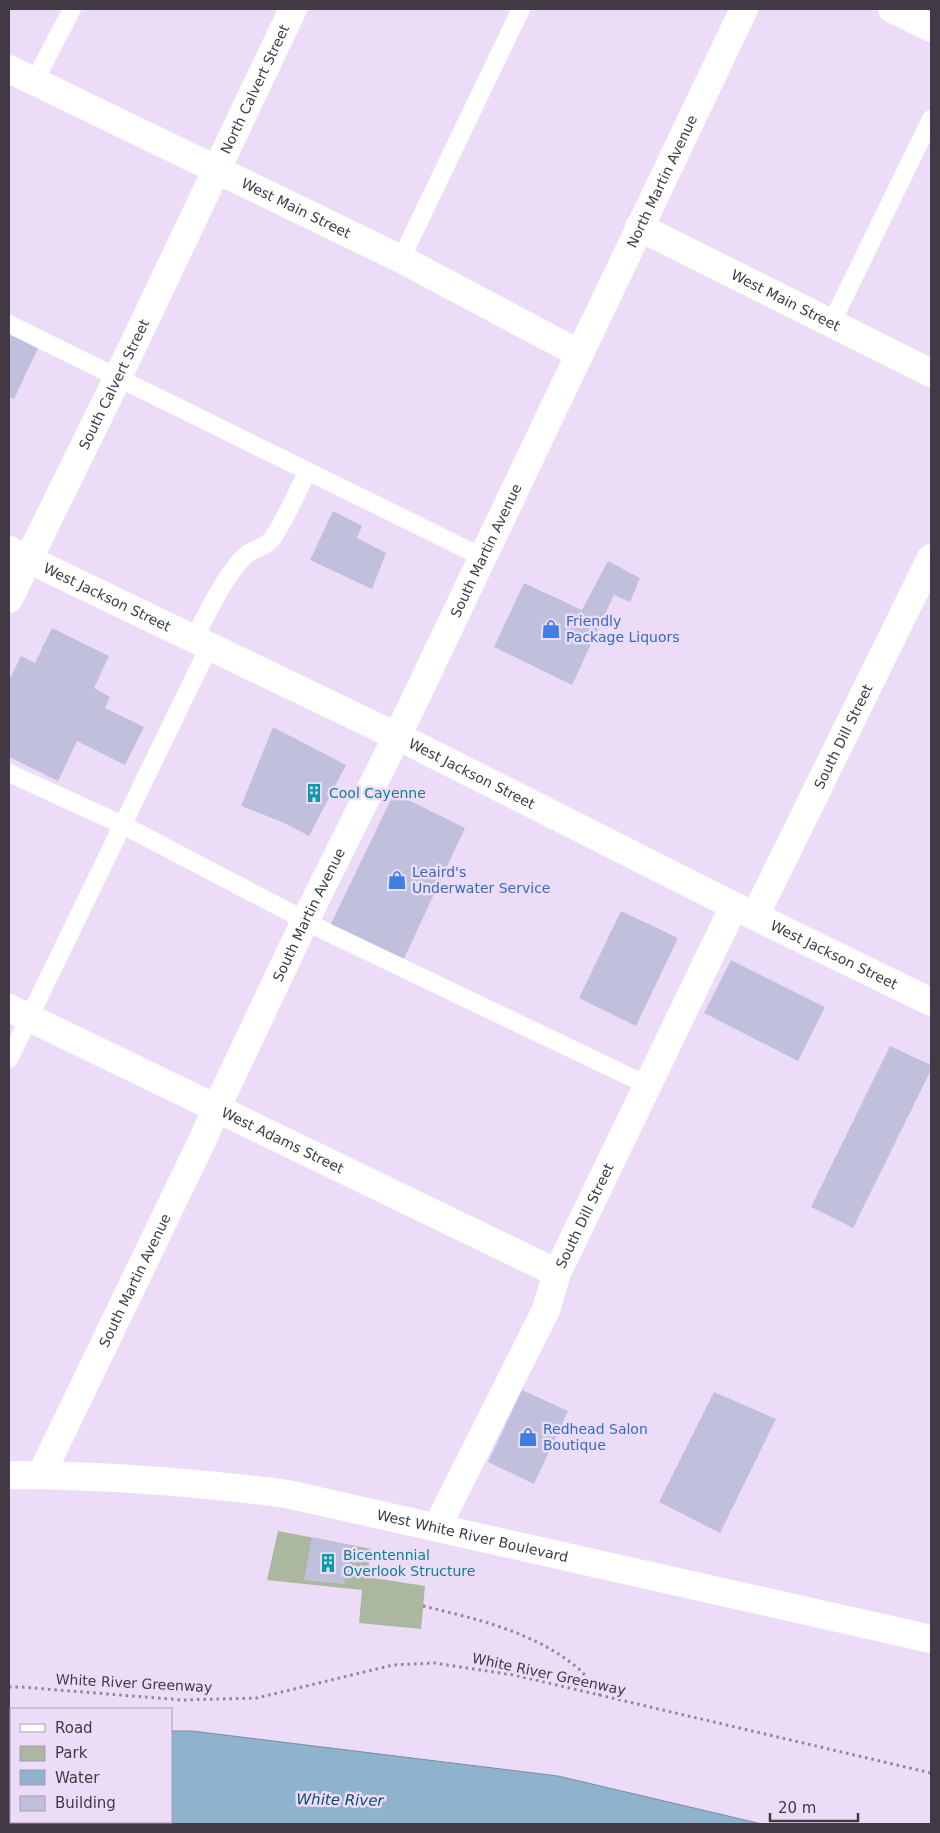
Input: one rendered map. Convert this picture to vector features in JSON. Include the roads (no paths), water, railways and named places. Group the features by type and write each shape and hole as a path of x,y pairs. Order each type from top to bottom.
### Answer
{"street":[{"name":"North Calvert Street","path":"216,170 293,9"},
{"name":"North Martin Avenue","path":"580,354 744,9"},
{"path":"892,9 931,28"},
{"name":"West Main Street","path":"9,70 401,259 580,354"},
{"name":"South Calvert Street","path":"9,599 18,555 118,377 216,170"},
{"name":"West Main Street","path":"639,227 931,373"},
{"name":"South Martin Avenue","path":"41,1475 203,1139 305,921 580,354"},
{"name":"West Jackson Street","path":"18,555 396,736 744,911 931,1002"},
{"name":"South Dill Street","path":"437,1527 546,1310 557,1273 647,1085 744,911 931,558"},
{"name":"West Adams Street","path":"19,1013 557,1273"},
{"name":"West White River Boulevard","path":"9,1476 114,1477 219,1485 287,1494 931,1639"}],"lane":[{"path":"34,82 72,9"},
{"path":"401,259 521,9"},
{"path":"830,324 931,118"},
{"path":"9,324 482,557"},
{"path":"9,1059 19,1013 122,825 202,643 206,616 238,563 248,553 269,542 277,532 308,471"},
{"path":"9,773 122,825 305,921 647,1085"}],"water":[{"name":"White River","path":"172,1731 192,1731 558,1776 762,1824 9,1824 9,1733 10,1823 172,1823"}],"place":[{"name":"Friendly Package Liquors","path":"551,629"},
{"name":"Cool Cayenne","path":"314,793"},
{"name":"Leaird's Underwater Service","path":"397,880"},
{"name":"Redhead Salon Boutique","path":"528,1437"},
{"name":"Bicentennial Overlook Structure","path":"328,1563"}]}
